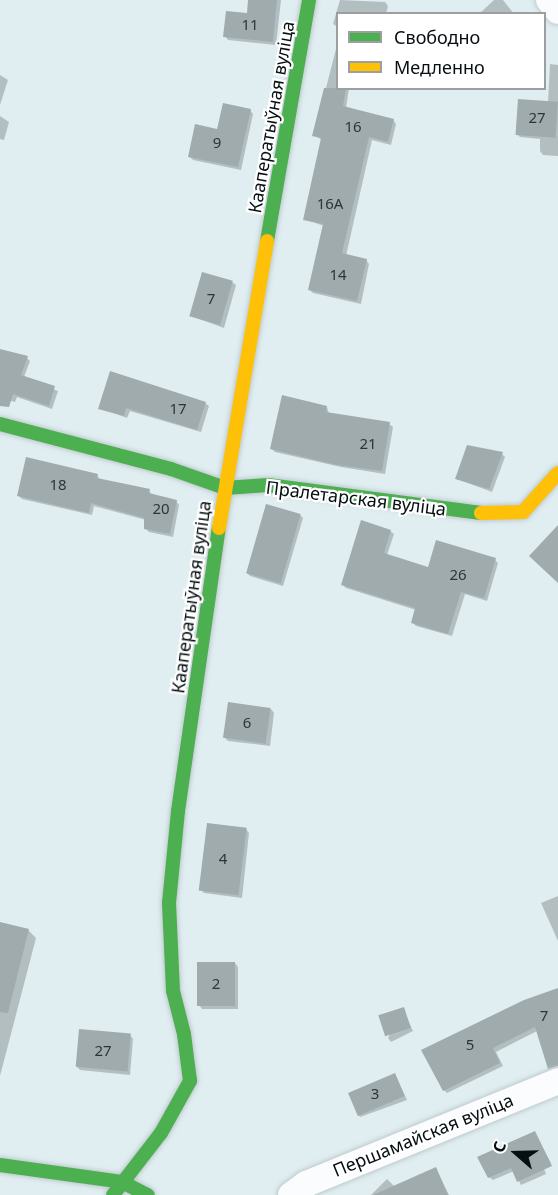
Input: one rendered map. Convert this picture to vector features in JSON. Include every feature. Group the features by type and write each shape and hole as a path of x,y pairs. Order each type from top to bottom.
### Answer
{"street":[{"name":"Кааператыўная вуліца","path":"113,1195 160,1133 190,1081 184,1034 173,991 169,903 178,811 225,488 309,0"},
{"path":"549,0 558,11"},
{"name":"Пралетарская вуліца","path":"0,424 171,469 225,488 268,484 473,513 523,512 558,473"},
{"name":"Першамайская вуліца","path":"291,1195 306,1184 558,1081"},
{"path":"0,1165 122,1182 148,1195"}],"building":[{"path":"248,0 277,0 273,42 223,37 226,11 247,13"},
{"path":"324,88 346,90 343,106 394,119 388,142 369,137 342,253 367,259 357,301 308,290 323,224 303,220 321,138 312,136"},
{"path":"518,99 558,102 555,138 515,135"},
{"path":"223,103 251,109 238,167 188,157 195,124 217,129"},
{"path":"202,272 233,281 220,325 189,316"},
{"path":"0,349 28,356 21,375 55,386 49,406 13,394 9,407 0,406"},
{"path":"110,371 206,402 197,430 126,408 124,416 98,409"},
{"path":"282,395 327,406 326,412 390,422 382,471 337,465 270,449"},
{"path":"467,445 503,452 489,489 455,479"},
{"path":"26,457 98,474 97,478 150,489 149,493 177,500 170,534 144,529 144,518 91,503 89,513 17,496"},
{"path":"266,504 301,514 281,583 246,573"},
{"path":"361,520 391,530 384,553 428,567 436,540 496,558 484,598 461,592 448,634 411,623 415,608 341,585"},
{"path":"558,525 558,583 529,556"},
{"path":"228,702 271,708 266,744 223,738"},
{"path":"207,823 247,828 238,895 199,890"},
{"path":"0,922 29,929 8,1013 0,1012"},
{"path":"197,962 235,962 235,1006 197,1006"},
{"path":"558,988 558,1066 548,1069 535,1027 493,1048 500,1063 443,1091 421,1050 524,1000"},
{"path":"404,1007 411,1028 385,1036 378,1015"},
{"path":"79,1029 131,1034 127,1071 76,1067"},
{"path":"395,1073 405,1096 358,1116 348,1093"},
{"path":"535,1131 552,1166 517,1182 511,1168 488,1178 477,1157"},
{"path":"436,1167 448,1195 373,1195"}],"traffic: fast":[{"path":"267,241 309,0"},
{"path":"0,424 171,469 225,488 268,485 481,513"},
{"path":"113,1195 161,1133 190,1081 184,1034 173,991 169,903 178,811 219,528"},
{"path":"0,1165 122,1182 148,1195"}],"traffic: slow":[{"path":"219,528 267,241"},
{"path":"481,513 523,512 558,473"}]}
